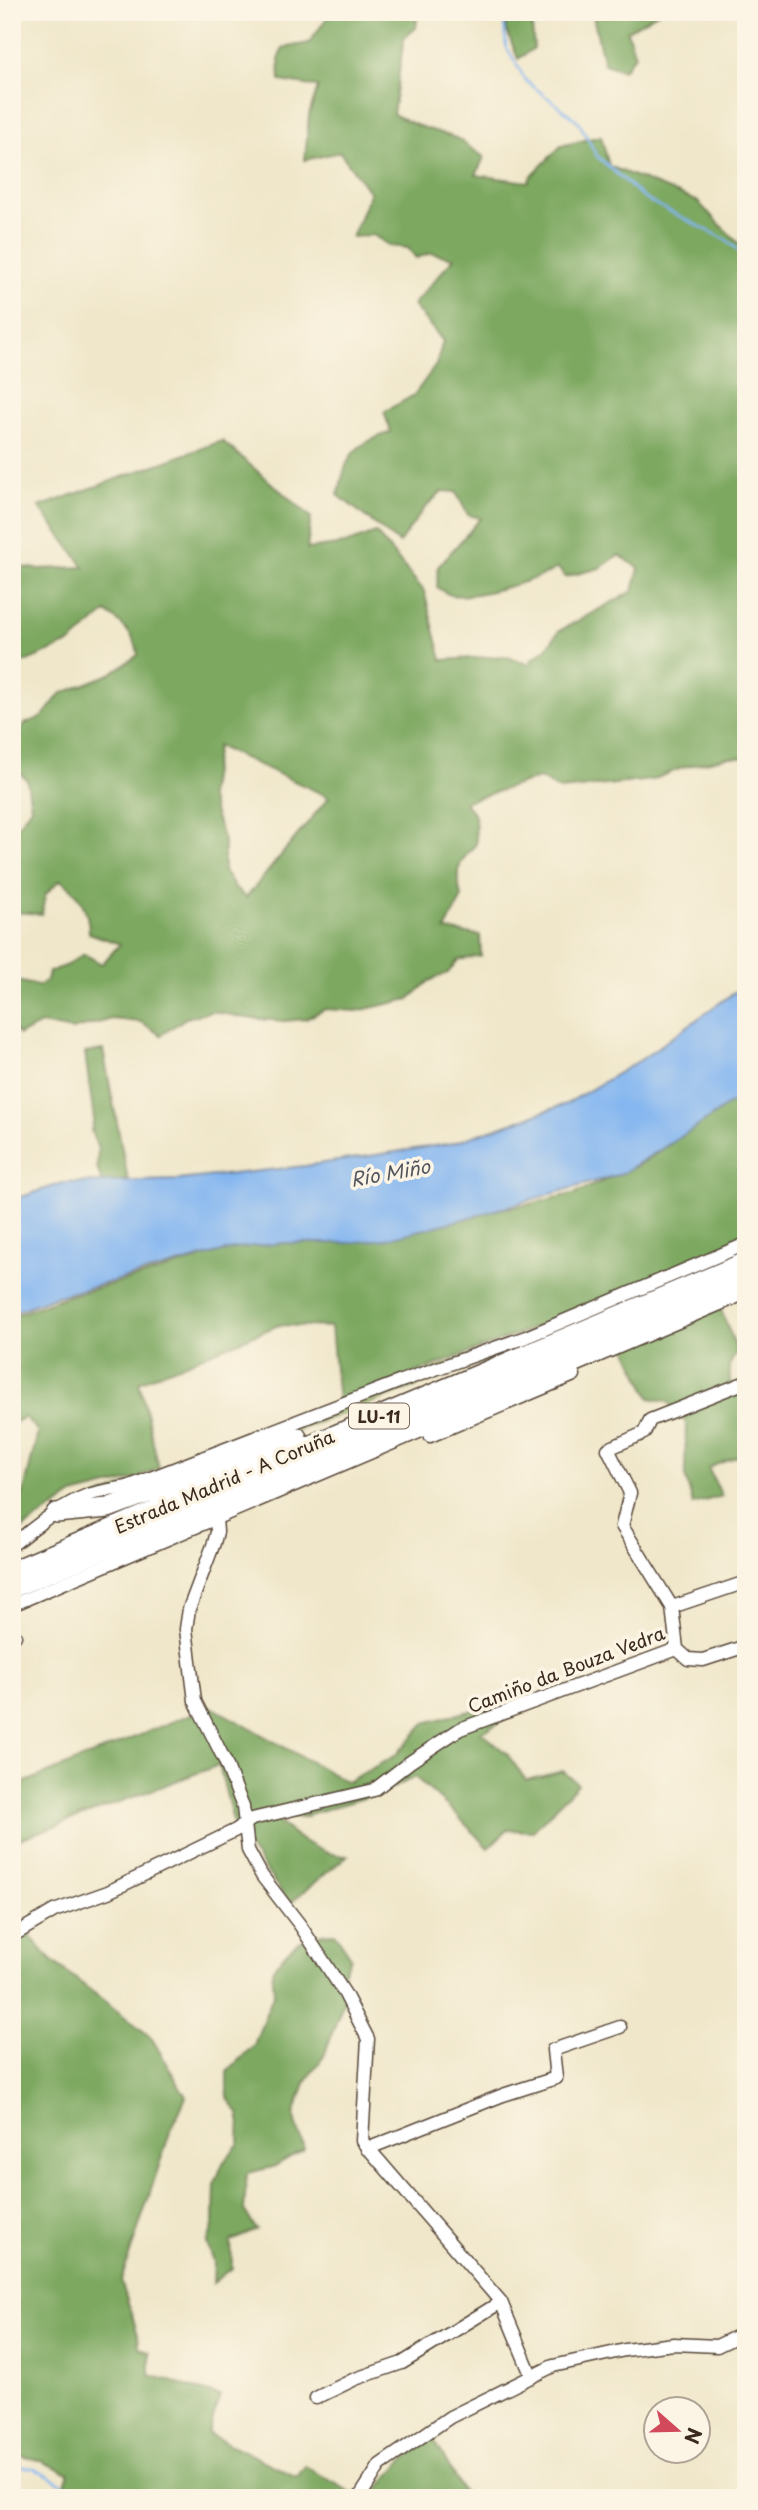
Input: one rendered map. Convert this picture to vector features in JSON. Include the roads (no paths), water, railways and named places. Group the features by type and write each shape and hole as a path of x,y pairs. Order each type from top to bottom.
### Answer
{"highway":[{"name":"Estrada Madrid - A Coruña","path":"12,1571 746,1262"},
{"name":"Estrada Madrid - A Coruña","path":"12,1588 746,1279"},
{"path":"57,1513 108,1508 502,1364"}],"street":[{"path":"12,1545 71,1503 89,1495 127,1487 152,1478 404,1380 526,1337 746,1244"},
{"path":"12,1605 746,1293"},
{"name":"Camiño da Bouza Vedra","path":"12,1936 54,1911 108,1892 252,1819 374,1790 460,1729 677,1649 672,1607 622,1526 630,1493 608,1449 644,1433 650,1420 746,1382"},
{"path":"216,1518 217,1532 214,1543 189,1609 187,1653 195,1701 225,1760 243,1807 248,1850 339,1984 368,2039 362,2141 502,2302 533,2377"},
{"path":"672,1607 746,1582"},
{"path":"677,1649 688,1659 703,1660 746,1646"},
{"path":"367,2149 539,2081 556,2078 553,2050 620,2027"},
{"path":"316,2398 355,2379 402,2363 502,2302"},
{"path":"359,2498 380,2465 450,2417 554,2366 625,2350 674,2344 717,2346 746,2332"}],"water":[{"name":"Río Miño","path":"746,984 746,1092 698,1126 621,1174 386,1239 349,1243 284,1243 237,1248 54,1297 12,1313 12,1200 63,1183 178,1180 305,1166 453,1143 566,1104 642,1059"}],"waterway":[{"path":"503,12 506,46 526,81 578,121 597,156 645,199 725,239 746,257"},
{"path":"12,2466 33,2468 80,2493 81,2498"}]}
